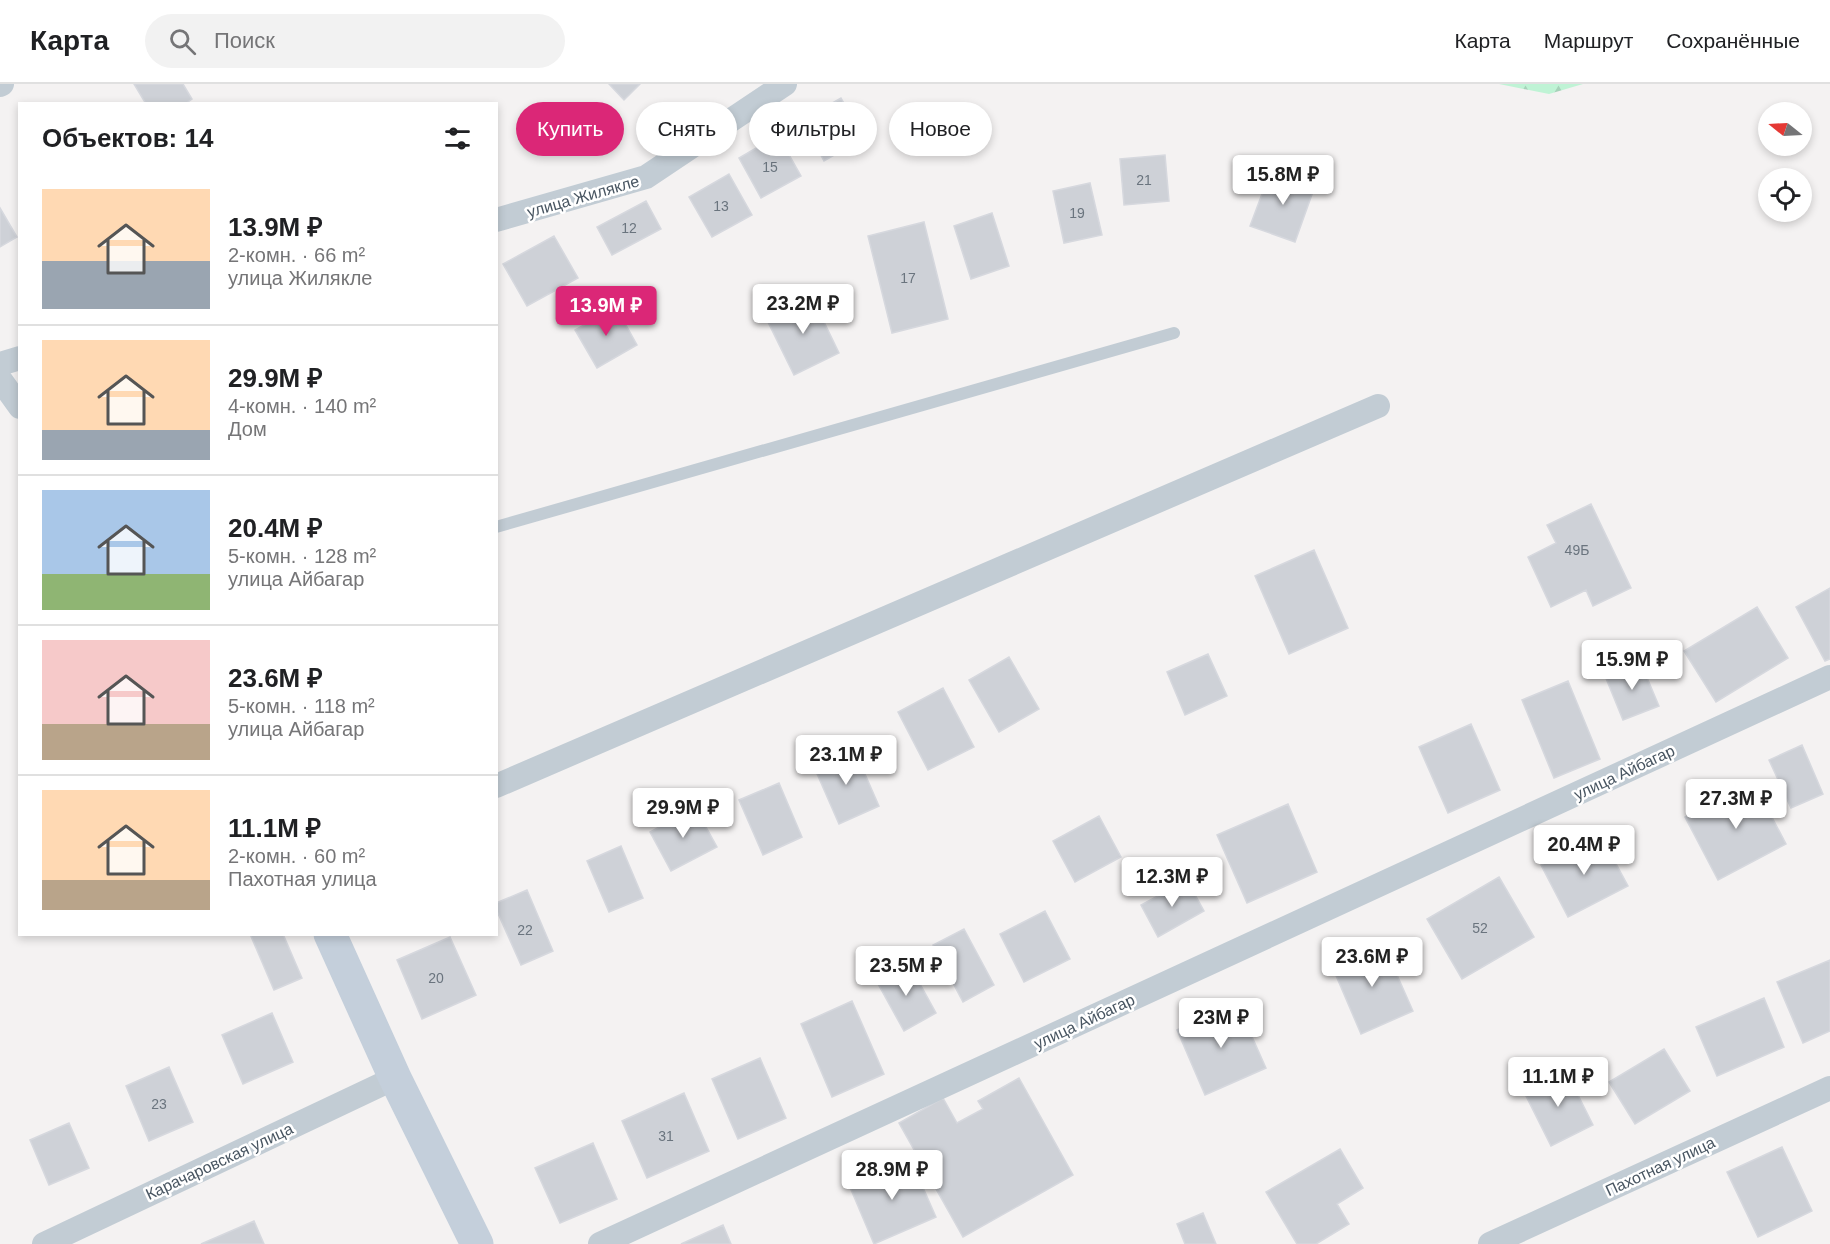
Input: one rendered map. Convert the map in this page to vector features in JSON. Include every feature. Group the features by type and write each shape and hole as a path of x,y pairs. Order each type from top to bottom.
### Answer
{"street":[{"name":"улица Жилякле","path":"498,219 646,177 785,84"},
{"path":"0,364 18,359"},
{"path":"0,379 18,405"},
{"path":"498,785 1378,406"},
{"name":"улица Айбагар","path":"600,1244 1830,677"},
{"path":"331,936 395,1078 477,1244"},
{"name":"Карачаровская улица","path":"44,1244 395,1078"},
{"name":"Пахотная улица","path":"1490,1244 1830,1089"}],"lane":[{"path":"498,526 1174,333"}],"green space":[{"path":"1499,84 1583,84 1549,94"}],"building":[{"path":"134,84 183,84 192,99 188,102 145,102"},
{"path":"609,84 640,84 624,100"},
{"path":"749,152 749,156 790,156 801,176 761,198 739,158"},
{"path":"1165,155 1169,201 1124,205 1120,159"},
{"path":"821,156 833,156 824,161"},
{"path":"1271,170 1315,186 1295,242 1250,226"},
{"path":"729,174 752,215 712,237 689,197"},
{"path":"1090,183 1102,235 1064,243 1053,191"},
{"path":"646,201 661,229 612,255 597,227"},
{"path":"0,208 17,237 0,247"},
{"path":"992,213 1009,266 971,279 954,226"},
{"path":"924,222 948,319 892,333 868,236"},
{"path":"554,236 578,278 527,306 503,264"},
{"path":"811,295 839,353 794,375 766,318"},
{"path":"616,307 637,345 597,368 575,330"},
{"path":"1591,504 1631,588 1593,606 1586,590 1551,607 1528,557 1556,543 1547,525"},
{"path":"1314,550 1348,628 1289,654 1255,576"},
{"path":"1830,588 1830,659 1825,661 1796,607"},
{"path":"1757,607 1788,658 1716,702 1684,651"},
{"path":"1208,654 1227,696 1185,715 1167,672"},
{"path":"1009,657 1039,709 999,732 969,680"},
{"path":"1640,661 1659,706 1623,720 1605,676"},
{"path":"1568,681 1600,759 1554,778 1522,700"},
{"path":"943,688 974,747 928,770 898,712"},
{"path":"1471,724 1500,790 1448,813 1419,747"},
{"path":"1802,745 1823,794 1791,808 1769,760"},
{"path":"854,749 879,806 839,824 814,767"},
{"path":"1753,781 1786,844 1718,880 1685,817"},
{"path":"779,783 802,837 763,855 739,800"},
{"path":"1288,804 1317,872 1247,903 1217,835"},
{"path":"695,807 717,847 671,871 650,832"},
{"path":"1099,816 1121,857 1075,882 1053,841"},
{"path":"1600,834 1628,886 1568,917 1541,865"},
{"path":"621,846 643,898 609,912 587,861"},
{"path":"1499,877 1534,937 1462,979 1427,919"},
{"path":"1187,880 1204,911 1158,937 1141,905"},
{"path":"527,890 553,951 521,965 498,913 498,902"},
{"path":"1045,911 1070,959 1024,982 1000,934"},
{"path":"964,929 994,985 963,1002 933,945"},
{"path":"251,936 284,936 302,978 274,990"},
{"path":"450,937 476,995 422,1019 397,960"},
{"path":"1382,941 1413,1011 1361,1034 1331,964"},
{"path":"1830,960 1830,1031 1803,1043 1777,982"},
{"path":"909,964 936,1013 904,1031 877,982"},
{"path":"1764,998 1784,1047 1717,1076 1696,1027"},
{"path":"852,1001 884,1074 832,1097 801,1024"},
{"path":"1237,1003 1266,1068 1205,1095 1177,1030"},
{"path":"272,1013 293,1062 243,1084 222,1035"},
{"path":"1664,1049 1690,1091 1635,1124 1609,1082"},
{"path":"760,1058 786,1118 738,1139 712,1079"},
{"path":"169,1067 193,1122 149,1141 126,1086"},
{"path":"1566,1071 1593,1125 1551,1146 1524,1092"},
{"path":"1019,1078 1073,1175 963,1237 899,1123 943,1098 957,1123 983,1109 978,1101"},
{"path":"684,1093 709,1151 647,1178 622,1121"},
{"path":"69,1123 89,1168 49,1185 30,1140"},
{"path":"593,1143 617,1199 560,1223 535,1168"},
{"path":"1782,1147 1812,1211 1758,1237 1727,1172"},
{"path":"1340,1149 1363,1188 1337,1204 1349,1224 1316,1244 1297,1244 1266,1192"},
{"path":"910,1158 936,1217 874,1244 849,1185"},
{"path":"1203,1213 1216,1244 1185,1244 1177,1224"},
{"path":"254,1221 264,1244 201,1244"},
{"path":"723,1225 731,1244 681,1244"}]}
